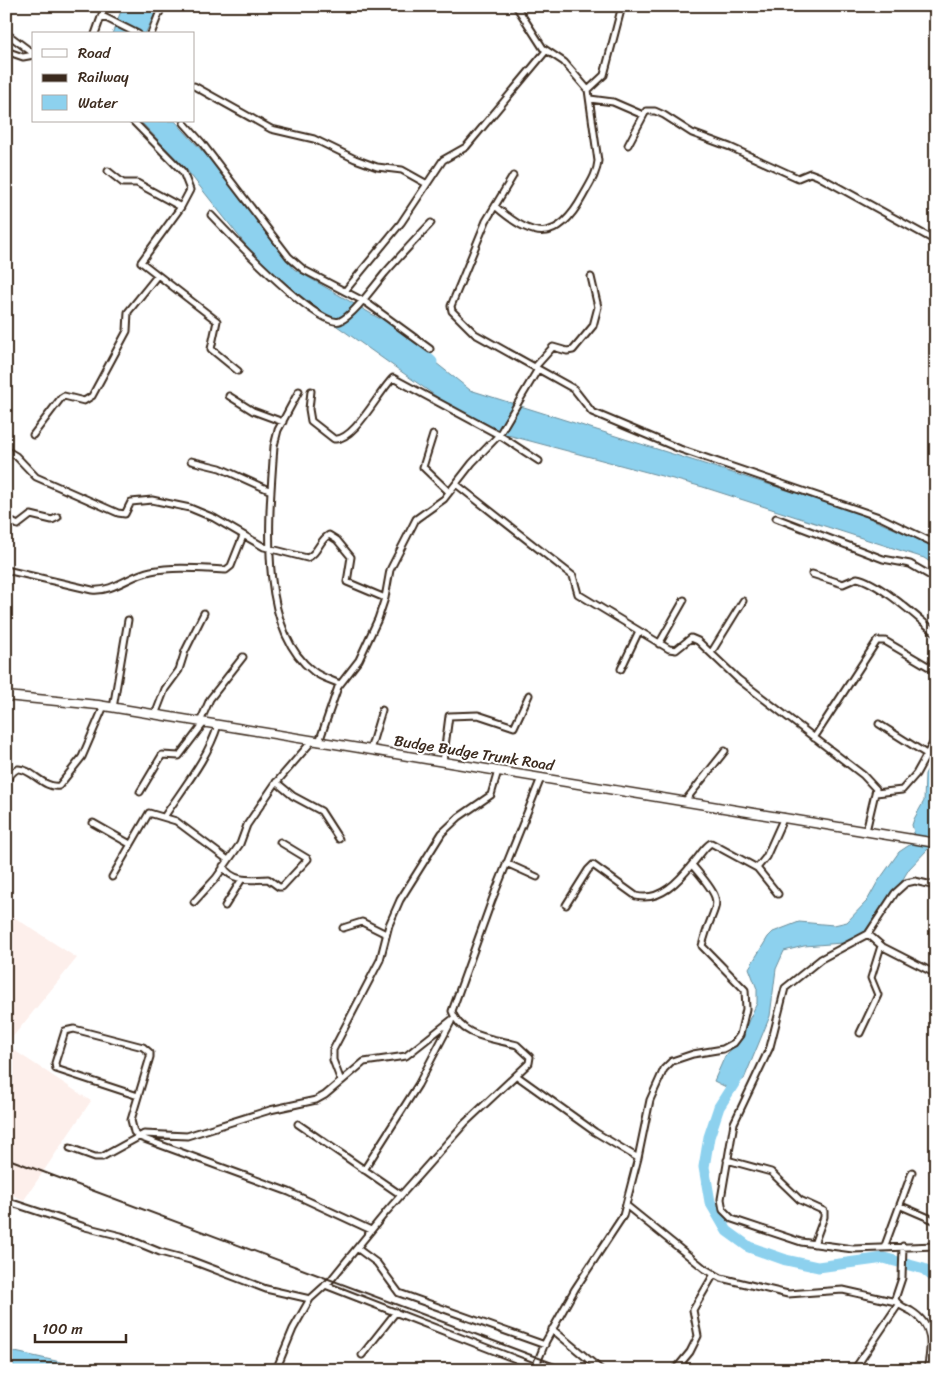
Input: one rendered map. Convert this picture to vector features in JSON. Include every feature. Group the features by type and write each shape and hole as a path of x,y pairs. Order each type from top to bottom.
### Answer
{"main road":[{"name":"Budge Budge Trunk Road","path":"6,696 104,706 933,842"}],"street":[{"path":"96,32 106,6"},
{"path":"152,32 162,6"},
{"path":"495,206 514,223 532,230 558,228 567,221 598,168 598,153 588,90 564,62 546,51 516,6"},
{"path":"588,90 604,75 622,6"},
{"path":"102,16 134,32"},
{"path":"6,33 32,52"},
{"path":"6,51 24,57 32,55"},
{"path":"345,291 401,222 446,157 457,154 466,148 546,51"},
{"path":"195,87 271,130 314,139 349,157 377,167 402,170 427,184"},
{"path":"590,99 613,102 643,115"},
{"path":"628,145 643,115 650,110 664,115 692,133 730,147 798,178 810,173 818,176 936,241"},
{"path":"134,122 187,177 190,193 181,208 141,260 142,264 217,321 212,349 238,371"},
{"path":"184,123 202,143 289,257 304,270 345,291 430,349"},
{"path":"108,171 123,184 137,183 181,208"},
{"path":"512,176 474,249 451,309 475,334 574,389 592,412 652,438 875,515 936,544"},
{"path":"211,215 287,290 330,319 341,320 361,302 431,222"},
{"path":"33,435 64,396 84,401 92,396 127,331 128,312 157,276"},
{"path":"194,902 240,844 247,825 276,782 316,741 340,684 359,660 385,598 390,570 416,519 438,504 500,433 537,368 553,347 567,351 573,350 593,326 598,306 591,277"},
{"path":"311,391 309,409 312,421 334,439 344,436 363,419 393,378 500,433 539,462"},
{"path":"299,391 283,422 274,446 269,549 270,572 279,617 287,637 308,667 340,684"},
{"path":"230,396 253,411 283,422"},
{"path":"433,435 423,467 449,492"},
{"path":"6,450 16,456 36,477 118,513 124,514 132,500 152,500 190,508 214,518 269,549 311,557 324,538 329,535 337,540 351,557 347,582 385,598"},
{"path":"191,461 220,468 271,491"},
{"path":"456,484 573,576 578,594 668,649 676,650 691,638 698,641 738,679 863,775 873,785 876,793 866,831"},
{"path":"6,519 18,525 31,515 52,520 58,517"},
{"path":"776,518 883,559 910,564 936,579"},
{"path":"6,570 92,590 107,591 150,571 226,570 231,566 243,536"},
{"path":"812,574 843,584 860,578 887,594 936,633"},
{"path":"659,644 684,600"},
{"path":"711,653 743,601"},
{"path":"155,715 165,689 179,670 185,650 204,612"},
{"path":"113,708 128,620"},
{"path":"621,669 639,631"},
{"path":"814,738 877,641 885,641 935,669"},
{"path":"140,792 162,756 179,756 202,722 210,699 243,657"},
{"path":"443,762 449,716 478,715 514,727 529,695"},
{"path":"6,780 15,771 21,770 52,786 59,786 82,757 104,706"},
{"path":"370,750 382,710"},
{"path":"879,724 928,755"},
{"path":"164,817 208,752 218,725"},
{"path":"876,793 902,790 916,774 936,738"},
{"path":"684,801 726,751"},
{"path":"341,1081 333,1060 333,1050 380,960 386,934 400,900 442,833 459,817 491,795 498,771"},
{"path":"364,1170 418,1085 447,1033 453,1019 453,1007 506,862 541,778"},
{"path":"276,782 293,796 321,811 339,839"},
{"path":"112,877 147,814 152,813 176,821 228,860"},
{"path":"757,868 766,857 784,817"},
{"path":"93,823 130,844"},
{"path":"223,866 231,875 242,879 268,879 278,887 284,886 303,866 308,857 280,842"},
{"path":"566,905 590,866 596,866 636,896 645,897 662,894 692,865 711,842 757,868 778,894"},
{"path":"506,862 537,877"},
{"path":"326,1285 535,1368 544,1344 552,1330 588,1269 623,1216 627,1206 650,1100 667,1064 693,1054 729,1046 738,1039 743,1028 746,995 743,985 728,974 721,963 702,946 714,916 716,901 710,886 692,865"},
{"path":"225,906 242,879"},
{"path":"936,886 915,881 906,883 895,893 868,934 821,959 785,988 770,1047 734,1123 721,1199 726,1216 814,1244 836,1248 936,1246"},
{"path":"343,928 362,922 386,934"},
{"path":"868,934 881,946 936,974"},
{"path":"860,1033 878,995 871,978 881,946"},
{"path":"276,1370 293,1329 310,1299 326,1285 358,1249 371,1230 464,1123 517,1076 530,1061 523,1049 508,1042 475,1034 453,1019"},
{"path":"70,1148 95,1157 102,1157 139,1137 151,1134 193,1134 262,1112 316,1100 357,1066 370,1060 406,1056 453,1019"},
{"path":"138,1096 56,1070 55,1064 65,1031 74,1029 149,1051 150,1057 131,1120 134,1132 139,1137 289,1192 371,1230"},
{"path":"517,1076 595,1132 638,1158"},
{"path":"298,1124 401,1195"},
{"path":"727,1160 771,1172 800,1200 824,1211 824,1217 814,1244"},
{"path":"884,1248 912,1172"},
{"path":"6,1201 85,1227 121,1236 132,1242 190,1260 266,1289 310,1299"},
{"path":"627,1206 714,1274 788,1294 843,1290 897,1303 919,1316 929,1332 932,1348 927,1370"},
{"path":"901,1206 936,1221"},
{"path":"854,1370 897,1303 902,1278 903,1246"},
{"path":"358,1249 377,1264 399,1293 544,1344"},
{"path":"675,1370 682,1364 698,1336 693,1310 714,1274"},
{"path":"362,1354 396,1312"},
{"path":"552,1330 601,1370"},
{"path":"682,1364 689,1370"}],"shaded area":[{"path":"6,912 77,958 6,1045"},
{"path":"6,1045 91,1101 24,1200 6,1192"}],"water":[{"path":"123,6 159,6 146,32 113,32"},
{"path":"141,122 176,122 214,164 294,269 382,320 470,390 853,511 936,547 936,566 924,558 703,487 500,433 454,409 282,287 271,277 186,169"},
{"path":"936,754 936,820 928,849 909,869 877,922 861,934 842,943 804,946 784,951 776,969 770,1016 744,1079 733,1086 726,1087 714,1081 725,1056 739,1041 757,1003 757,989 749,968 768,937 773,932 799,922 834,925 847,922 867,901 899,852 911,844 914,832 912,825 924,801 925,774"},
{"path":"6,1350 97,1370 6,1370"}],"waterway":[{"path":"380,324 404,334 432,362"},
{"path":"740,1074 719,1107 709,1137 704,1167 710,1202 727,1231 749,1247 786,1260 818,1267 884,1258 924,1269 936,1279"}],"railway":[{"path":"6,1158 571,1370"}]}
